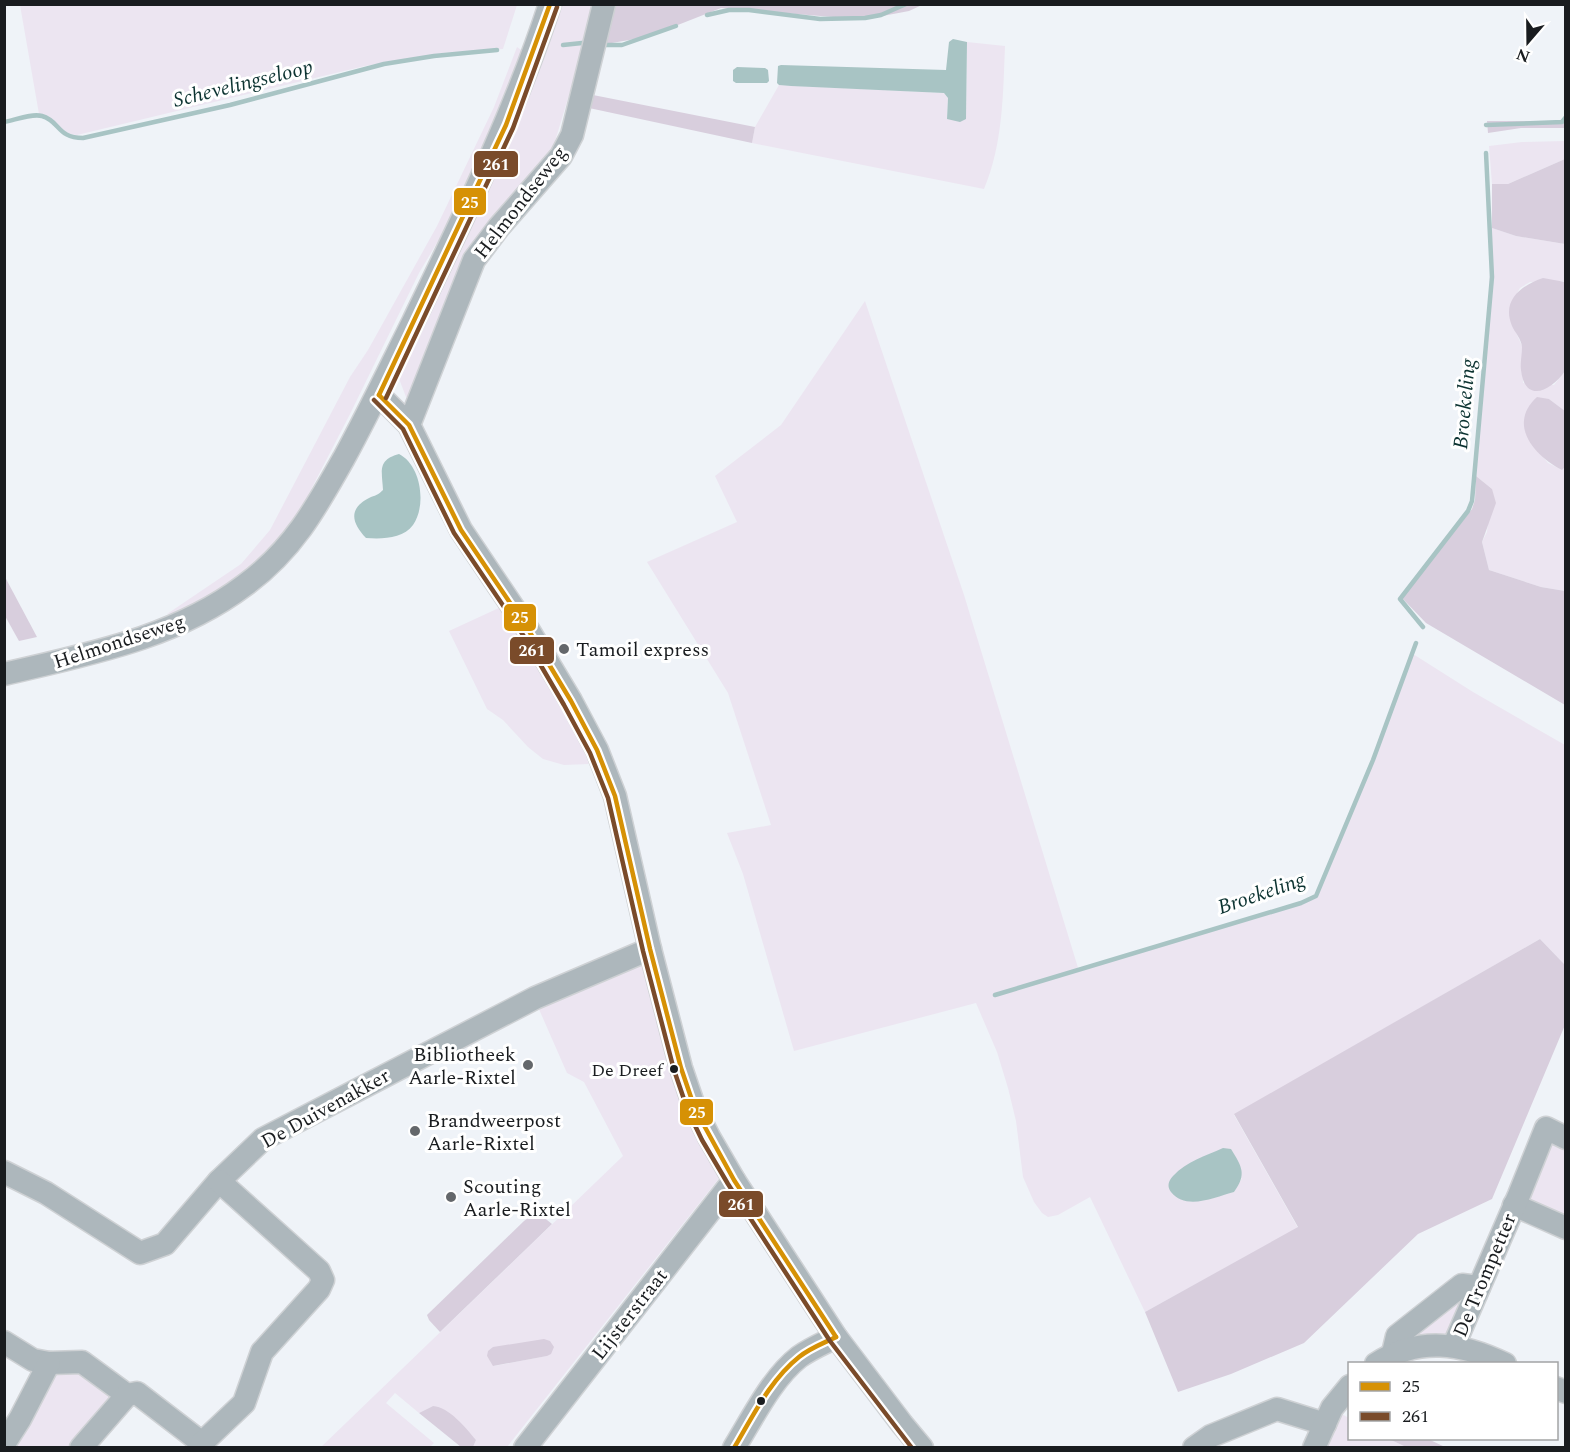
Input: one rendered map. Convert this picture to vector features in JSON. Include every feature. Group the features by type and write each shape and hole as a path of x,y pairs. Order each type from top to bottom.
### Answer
{"street":[{"name":"Helmondseweg","path":"4,674 91,654 151,636 192,619 246,585 282,553 313,514 379,395 506,125 550,4"},
{"name":"Helmondseweg","path":"409,425 474,260 499,227 561,156 572,135 604,4"},
{"path":"379,395 409,425 461,530 529,631 572,701 597,750 615,796 650,949 681,1068 695,1108 734,1180 836,1336 922,1448"},
{"name":"De Duivenakker","path":"4,1172 46,1192 140,1253 165,1244 219,1181 263,1139 534,998 650,949"},
{"name":"De Trompetter","path":"1454,1345 1546,1128 1566,1138"},
{"name":"Lijsterstraat","path":"525,1448 734,1180"},
{"path":"81,1448 127,1395 137,1393 201,1445 244,1403 262,1352 319,1289 323,1280 319,1271 219,1181"},
{"name":"De Trompetter","path":"1514,1205 1566,1228"},
{"path":"1385,1358 1397,1336 1462,1285 1479,1287"},
{"path":"734,1448 780,1378 799,1358 836,1336"},
{"path":"4,1342 33,1360 48,1364 82,1362 127,1395"},
{"path":"1385,1358 1426,1346 1454,1345 1501,1362"},
{"path":"4,1444 20,1419 48,1364"},
{"path":"1314,1448 1332,1408 1348,1388"},
{"path":"1194,1448 1211,1436 1277,1409 1325,1424"}],"shaded area":[{"path":"20,4 517,5 503,49 442,53 365,66 77,135 66,132 49,118 39,114"},
{"path":"557,5 592,5 553,148 544,164 512,198 411,399 406,397 398,376"},
{"path":"613,5 922,5 909,11 872,18 721,8 660,32 606,44"},
{"path":"953,39 967,42 966,119 960,122 947,119 948,98 944,93 791,86 777,83 778,66 781,65 946,70 949,42"},
{"path":"967,42 1005,46 998,137 984,189 752,143 755,127 779,85 944,93 948,98 947,119 966,119"},
{"path":"517,47 524,52 454,214 419,273 302,507 270,549 253,566 229,585 186,611 167,614 241,564 270,530 350,377 368,350 437,226 494,107"},
{"path":"737,67 765,68 768,70 769,81 767,83 736,83 733,81 733,70"},
{"path":"593,95 755,127 752,143 589,108"},
{"path":"1487,121 1565,121 1565,128 1521,128 1488,133"},
{"path":"1565,141 1565,159 1508,184 1492,184 1489,146 1522,142"},
{"path":"1565,159 1565,244 1516,236 1492,228 1492,184 1508,184"},
{"path":"1492,228 1516,236 1565,244 1565,282 1530,282 1520,288 1512,302 1510,319 1522,346 1523,383 1554,385 1565,371 1565,411 1549,399 1539,452 1548,463 1562,470 1565,467 1565,591 1541,587 1489,570 1482,542 1487,532 1492,489 1476,476 1485,373"},
{"path":"1543,278 1565,282 1565,371 1553,384 1540,391 1533,391 1524,381 1521,367 1522,347 1512,326 1509,309 1511,301 1521,289"},
{"path":"865,301 964,595 1079,971 1316,897 1373,762 1413,654 1565,745 1565,965 1540,939 1234,1115 1298,1228 1145,1312 1090,1197 1058,1215 1048,1217 1034,1202 1023,1177 1016,1121 1008,1088 997,1052 976,1003 794,1051 743,874 727,833 771,825 728,693 647,562 737,522 715,476 781,425","holes":["1242,1178 1234,1192 1189,1202"]},
{"path":"1537,397 1549,399 1565,411 1565,467 1562,470 1534,448 1524,428 1524,418 1528,407"},
{"path":"399,454 412,467 420,486 421,497 417,517 409,530 398,536 366,538 357,526 355,511 364,501 383,490 382,467 387,459"},
{"path":"1476,476 1492,489 1496,503 1482,542 1489,570 1541,587 1565,591 1565,705 1426,623 1402,598 1472,509 1475,500"},
{"path":"5,577 37,637 19,641 5,616"},
{"path":"501,607 560,703 589,764 564,765 543,759 528,747 503,720 487,709 449,631"},
{"path":"1540,939 1565,965 1565,1025 1492,1199 1418,1234 1304,1343 1231,1374 1178,1392 1145,1312 1298,1227 1234,1114"},
{"path":"643,955 720,1177 507,1447 473,1447 476,1440 433,1406 419,1413 395,1393 386,1403 434,1443 430,1447 320,1448 623,1156 584,1082 567,1073 538,1007","holes":["487,1356 547,1356 494,1366"]},
{"path":"1551,1142 1565,1145 1565,1223 1528,1204 1544,1152"},
{"path":"1223,1148 1231,1149 1242,1170 1241,1180 1234,1192 1193,1202 1177,1198 1171,1192 1169,1182 1178,1171 1196,1159"},
{"path":"535,1213 552,1224 440,1332 427,1315"},
{"path":"1473,1280 1450,1335 1411,1339"},
{"path":"544,1339 550,1341 554,1347 551,1354 547,1356 493,1366 487,1356 488,1351 493,1347"},
{"path":"82,1362 127,1395 81,1447 5,1448 49,1363"},
{"path":"433,1406 445,1410 462,1424 476,1440 473,1447 461,1447 419,1413"},
{"path":"1338,1412 1348,1417 1348,1440 1391,1440 1406,1447 1320,1448"},
{"path":"1391,1440 1430,1440 1445,1447 1406,1447"}],"waterway":[{"name":"Schevelingseloop","path":"707,15 729,10 749,10 820,19 865,18 881,15 906,4"},
{"name":"Schevelingseloop","path":"606,45 622,45 676,26"},
{"name":"Schevelingseloop","path":"563,45 582,43"},
{"name":"Schevelingseloop","path":"4,122 38,115 48,118 68,135 83,138 230,105 384,64 497,50"},
{"name":"Broekeling","path":"1486,125 1562,122 1566,117"},
{"name":"Broekeling","path":"1423,627 1400,599 1468,511 1472,501 1492,277 1486,153"},
{"name":"Broekeling","path":"995,995 1301,903 1316,896 1373,760 1416,643"}],"transit line":[{"name":"25","path":"379,395 506,125 550,4"},
{"name":"261","path":"386,398 513,128 557,7"},
{"name":"25","path":"379,395 409,425 461,530 529,631 597,750 615,796 650,949 681,1068 695,1109 734,1180 836,1337"},
{"name":"261","path":"374,400 403,429 454,533 523,635 590,753 608,798 643,951 674,1070 688,1111 702,1140 830,1341 912,1448"},
{"name":"25","path":"734,1448 779,1376 799,1357 836,1337"}],"place":[{"name":"Tamoil express","path":"564,649"},
{"name":"Bibliotheek Aarle-Rixtel","path":"528,1065"},
{"name":"De Dreef","path":"674,1069"},
{"name":"Brandweerpost Aarle-Rixtel","path":"415,1131"},
{"name":"Scouting Aarle-Rixtel","path":"451,1197"}]}
